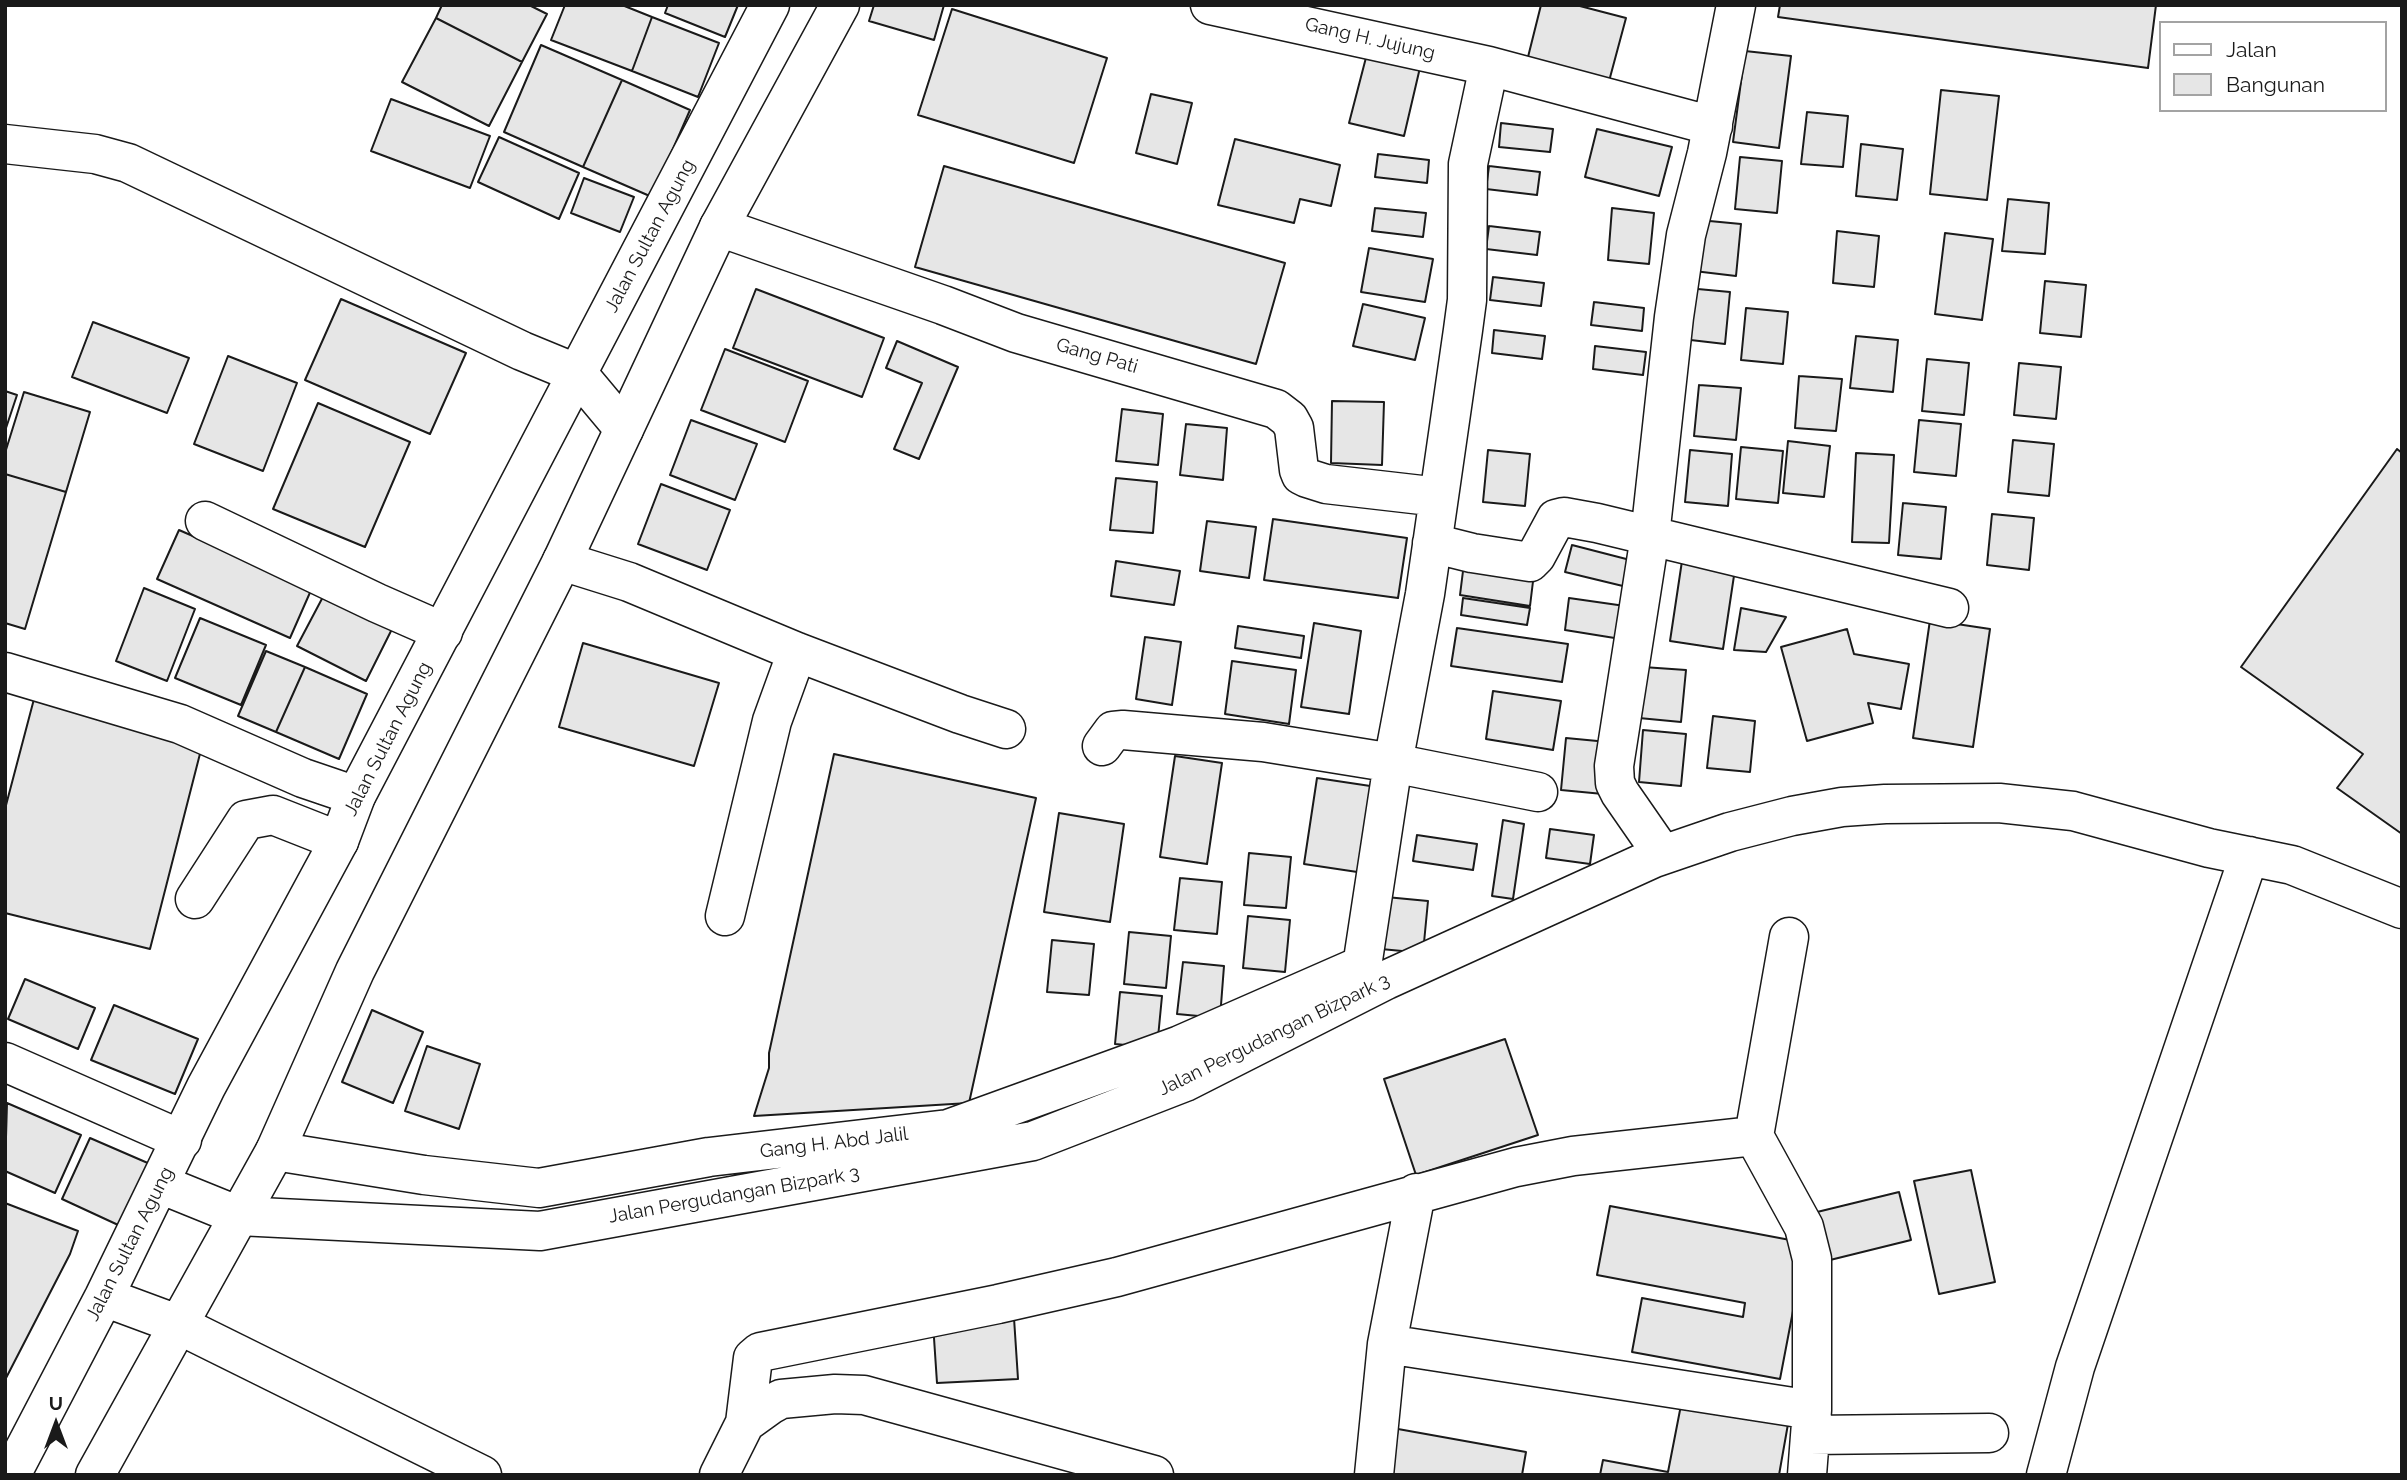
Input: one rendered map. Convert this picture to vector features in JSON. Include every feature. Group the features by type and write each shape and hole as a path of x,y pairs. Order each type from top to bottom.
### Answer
{"main road":[{"name":"Jalan Sultan Agung","path":"11,1475 104,1297 206,1087 339,841 356,796 770,5"},
{"path":"95,1475 275,1151 355,971 562,561 719,227 840,5"},
{"name":"Gang H. Jujung","path":"1210,5 1489,66 1713,126"},
{"path":"1663,855 1620,793 1614,775 1618,731 1650,536 1684,249 1713,126 1736,5"},
{"path":"1392,762 1432,543 1467,300 1468,164 1489,66"},
{"path":"5,144 95,154 128,163 522,351 578,374 624,429"},
{"name":"Gang Pati","path":"719,227 930,300 1016,333 1276,409 1289,419 1294,428 1301,475 1319,482 1439,497"},
{"path":"1432,543 1472,554 1530,562 1559,517 1597,523 1950,608"},
{"path":"205,522 443,632"},
{"path":"562,561 629,582 797,652 1006,729"},
{"path":"725,916 772,721 797,652"},
{"path":"5,672 180,724 303,778 356,796"},
{"path":"1102,746 1113,731 1123,730 1263,742 1392,762 1538,792"},
{"name":"Gang H. Abd Jalil","path":"275,1151 424,1175 539,1188 709,1157 948,1129 1180,1045 1358,967 1363,960 1392,762"},
{"name":"Jalan Pergudangan Bizpark 3","path":"160,1184 239,1216 540,1231 1033,1140 1185,1082 1386,980 1663,855 1742,829 1842,807 1999,803 2073,811 2209,848 2292,865 2402,909"},
{"path":"195,900 246,820 274,815 339,841"},
{"path":"2046,1475 2075,1367 2249,856"},
{"path":"1789,937 1754,1136 1804,1227 1812,1259 1811,1422 1807,1475"},
{"path":"5,1062 182,1140"},
{"path":"719,1475 746,1423 753,1358 760,1352 1117,1277 1516,1167 1573,1156 1754,1136"},
{"path":"1374,1475 1387,1344 1416,1193"},
{"path":"104,1297 177,1324 482,1475"},
{"path":"1387,1344 1811,1422 1989,1433"},
{"path":"746,1423 781,1399 835,1394 864,1395 1154,1475"}],"building":[{"path":"442,5 529,5 547,14 522,62 436,18"},
{"path":"565,5 622,5 652,17 632,71 551,40"},
{"path":"668,5 738,5 725,37 665,13"},
{"path":"874,5 944,5 934,40 869,21"},
{"path":"1541,5 1576,5 1626,18 1608,85 1526,65"},
{"path":"1780,5 2156,5 2148,68 1778,17"},
{"path":"952,9 1107,58 1074,163 918,115"},
{"path":"652,17 719,43 698,97 632,71"},
{"path":"436,18 522,62 489,126 402,82"},
{"path":"541,45 622,80 583,167 504,132"},
{"path":"1369,46 1422,59 1404,136 1349,123"},
{"path":"1745,51 1791,56 1779,148 1733,142"},
{"path":"622,80 690,110 652,197 583,167"},
{"path":"1941,90 1999,96 1987,200 1930,194"},
{"path":"1151,94 1192,103 1177,164 1136,153"},
{"path":"391,99 490,136 470,188 371,151"},
{"path":"1807,112 1848,116 1843,167 1801,164"},
{"path":"1501,123 1553,129 1550,152 1499,147"},
{"path":"1597,129 1672,147 1659,196 1585,177"},
{"path":"499,137 579,173 559,219 478,182"},
{"path":"1235,139 1340,165 1331,206 1300,199 1294,223 1218,205"},
{"path":"1861,144 1903,149 1897,200 1856,196"},
{"path":"1378,154 1429,160 1427,183 1375,177"},
{"path":"1740,157 1782,161 1777,213 1735,209"},
{"path":"944,166 1285,263 1256,364 915,267"},
{"path":"1489,166 1540,172 1537,195 1486,189"},
{"path":"584,178 634,197 620,232 571,213"},
{"path":"2008,199 2049,203 2045,254 2002,251"},
{"path":"1375,208 1426,213 1423,237 1372,231"},
{"path":"1612,208 1654,213 1649,264 1608,260"},
{"path":"1699,220 1741,224 1736,276 1694,271"},
{"path":"1489,226 1540,232 1537,255 1486,249"},
{"path":"1837,231 1879,236 1874,287 1833,283"},
{"path":"1945,233 1993,239 1982,320 1935,314"},
{"path":"1369,248 1433,259 1425,302 1361,292"},
{"path":"1493,277 1544,283 1541,306 1490,300"},
{"path":"2045,281 2086,285 2081,337 2040,333"},
{"path":"1687,288 1730,292 1725,344 1682,339"},
{"path":"756,289 884,338 862,397 733,348"},
{"path":"341,299 466,353 430,434 305,380"},
{"path":"1594,302 1644,308 1642,331 1591,325"},
{"path":"1363,304 1425,318 1415,360 1353,346"},
{"path":"1746,308 1788,312 1783,364 1741,360"},
{"path":"93,322 189,358 167,413 72,377"},
{"path":"1494,330 1545,336 1542,359 1492,353"},
{"path":"1856,336 1898,340 1893,392 1850,388"},
{"path":"897,341 958,367 919,459 894,449 922,383 886,368"},
{"path":"1595,346 1646,352 1643,375 1593,369"},
{"path":"725,349 808,381 785,442 701,410"},
{"path":"228,356 297,383 263,471 194,444"},
{"path":"1927,359 1969,363 1964,415 1922,411"},
{"path":"2019,363 2061,367 2056,419 2014,415"},
{"path":"1799,376 1842,379 1836,431 1795,428"},
{"path":"1699,385 1741,388 1736,440 1694,436"},
{"path":"5,391 17,395 5,431"},
{"path":"24,392 90,412 66,492 5,474 5,453"},
{"path":"1332,401 1384,402 1382,465 1331,463"},
{"path":"318,403 410,442 365,547 273,509"},
{"path":"1122,409 1163,414 1158,465 1116,461"},
{"path":"691,420 757,444 735,500 670,475"},
{"path":"1919,420 1961,424 1956,476 1914,472"},
{"path":"1186,424 1227,428 1223,480 1180,475"},
{"path":"2013,440 2054,444 2049,496 2008,492"},
{"path":"1788,441 1830,446 1824,497 1783,493"},
{"path":"1741,447 1783,451 1778,503 1736,499"},
{"path":"2397,449 2402,453 2402,834 2337,788 2363,754 2241,667"},
{"path":"1488,450 1530,454 1525,506 1483,502"},
{"path":"1690,450 1732,454 1728,506 1685,502"},
{"path":"1856,453 1894,455 1889,543 1852,542"},
{"path":"5,474 66,492 25,629 5,623"},
{"path":"1116,478 1157,482 1153,533 1110,530"},
{"path":"661,484 730,510 707,570 638,544"},
{"path":"1903,503 1946,507 1941,559 1898,555"},
{"path":"1992,514 2034,518 2029,570 1987,565"},
{"path":"1273,519 1407,538 1398,598 1264,580"},
{"path":"1207,521 1256,527 1249,578 1200,571"},
{"path":"179,530 312,588 290,638 157,579"},
{"path":"1572,545 1634,561 1627,587 1565,572"},
{"path":"1465,555 1535,565 1530,606 1460,595"},
{"path":"1116,561 1180,571 1174,605 1111,596"},
{"path":"1682,561 1735,569 1723,649 1670,641"},
{"path":"144,588 195,609 167,681 116,661"},
{"path":"325,593 393,627 366,681 297,646"},
{"path":"1463,598 1530,608 1527,625 1461,615"},
{"path":"1569,598 1632,607 1627,640 1565,630"},
{"path":"1741,608 1786,617 1766,652 1734,650"},
{"path":"200,618 266,645 241,705 175,678"},
{"path":"1930,620 1990,629 1973,747 1913,738"},
{"path":"1314,623 1361,631 1349,714 1301,707"},
{"path":"1238,626 1304,636 1301,658 1235,648"},
{"path":"1457,628 1568,644 1562,682 1451,666"},
{"path":"1847,629 1854,654 1909,664 1901,709 1868,703 1873,723 1807,741 1781,647"},
{"path":"1145,637 1181,642 1172,705 1136,699"},
{"path":"583,643 719,683 694,766 559,727"},
{"path":"266,651 305,667 276,732 238,716"},
{"path":"1232,661 1296,670 1289,724 1225,714"},
{"path":"305,667 367,694 339,759 276,732"},
{"path":"1643,667 1686,670 1681,722 1639,718"},
{"path":"1493,691 1561,701 1553,750 1486,739"},
{"path":"34,699 203,742 150,949 5,913 5,809"},
{"path":"1713,716 1755,721 1750,772 1707,768"},
{"path":"1643,730 1686,734 1681,786 1639,782"},
{"path":"1566,738 1608,742 1603,794 1561,790"},
{"path":"834,754 1036,798 969,1103 754,1116 769,1068 769,1053"},
{"path":"1175,756 1222,763 1207,864 1160,857"},
{"path":"1317,778 1377,787 1364,873 1304,864"},
{"path":"1059,813 1124,824 1110,922 1044,912"},
{"path":"1503,820 1524,824 1513,899 1492,896"},
{"path":"1550,829 1594,835 1590,864 1546,858"},
{"path":"1417,835 1477,844 1473,870 1413,861"},
{"path":"1249,853 1291,857 1286,908 1244,905"},
{"path":"1180,878 1222,882 1217,934 1174,930"},
{"path":"1386,897 1428,901 1423,953 1381,949"},
{"path":"1248,916 1290,920 1285,972 1243,968"},
{"path":"1129,932 1171,936 1166,988 1124,984"},
{"path":"1052,940 1094,944 1089,995 1047,992"},
{"path":"1183,962 1224,966 1220,1018 1177,1014"},
{"path":"25,979 95,1008 78,1049 8,1019"},
{"path":"1120,992 1162,996 1157,1048 1115,1044"},
{"path":"114,1005 198,1039 175,1094 91,1060"},
{"path":"372,1010 423,1032 393,1103 342,1082"},
{"path":"1505,1039 1538,1135 1416,1175 1384,1079"},
{"path":"427,1046 480,1064 459,1129 405,1111"},
{"path":"7,1103 81,1135 55,1193 5,1171"},
{"path":"90,1138 157,1167 129,1230 62,1199"},
{"path":"1971,1170 1995,1282 1939,1294 1914,1181"},
{"path":"1899,1192 1911,1240 1826,1261 1813,1213"},
{"path":"5,1203 78,1231 70,1254 5,1380"},
{"path":"1610,1206 1806,1243 1780,1379 1632,1352 1642,1298 1743,1317 1745,1303 1597,1275"},
{"path":"1014,1318 1018,1379 937,1383 933,1323"},
{"path":"1681,1405 1788,1424 1779,1475 1600,1475 1603,1460 1668,1472"},
{"path":"1398,1429 1526,1452 1522,1475 1390,1475"}]}
